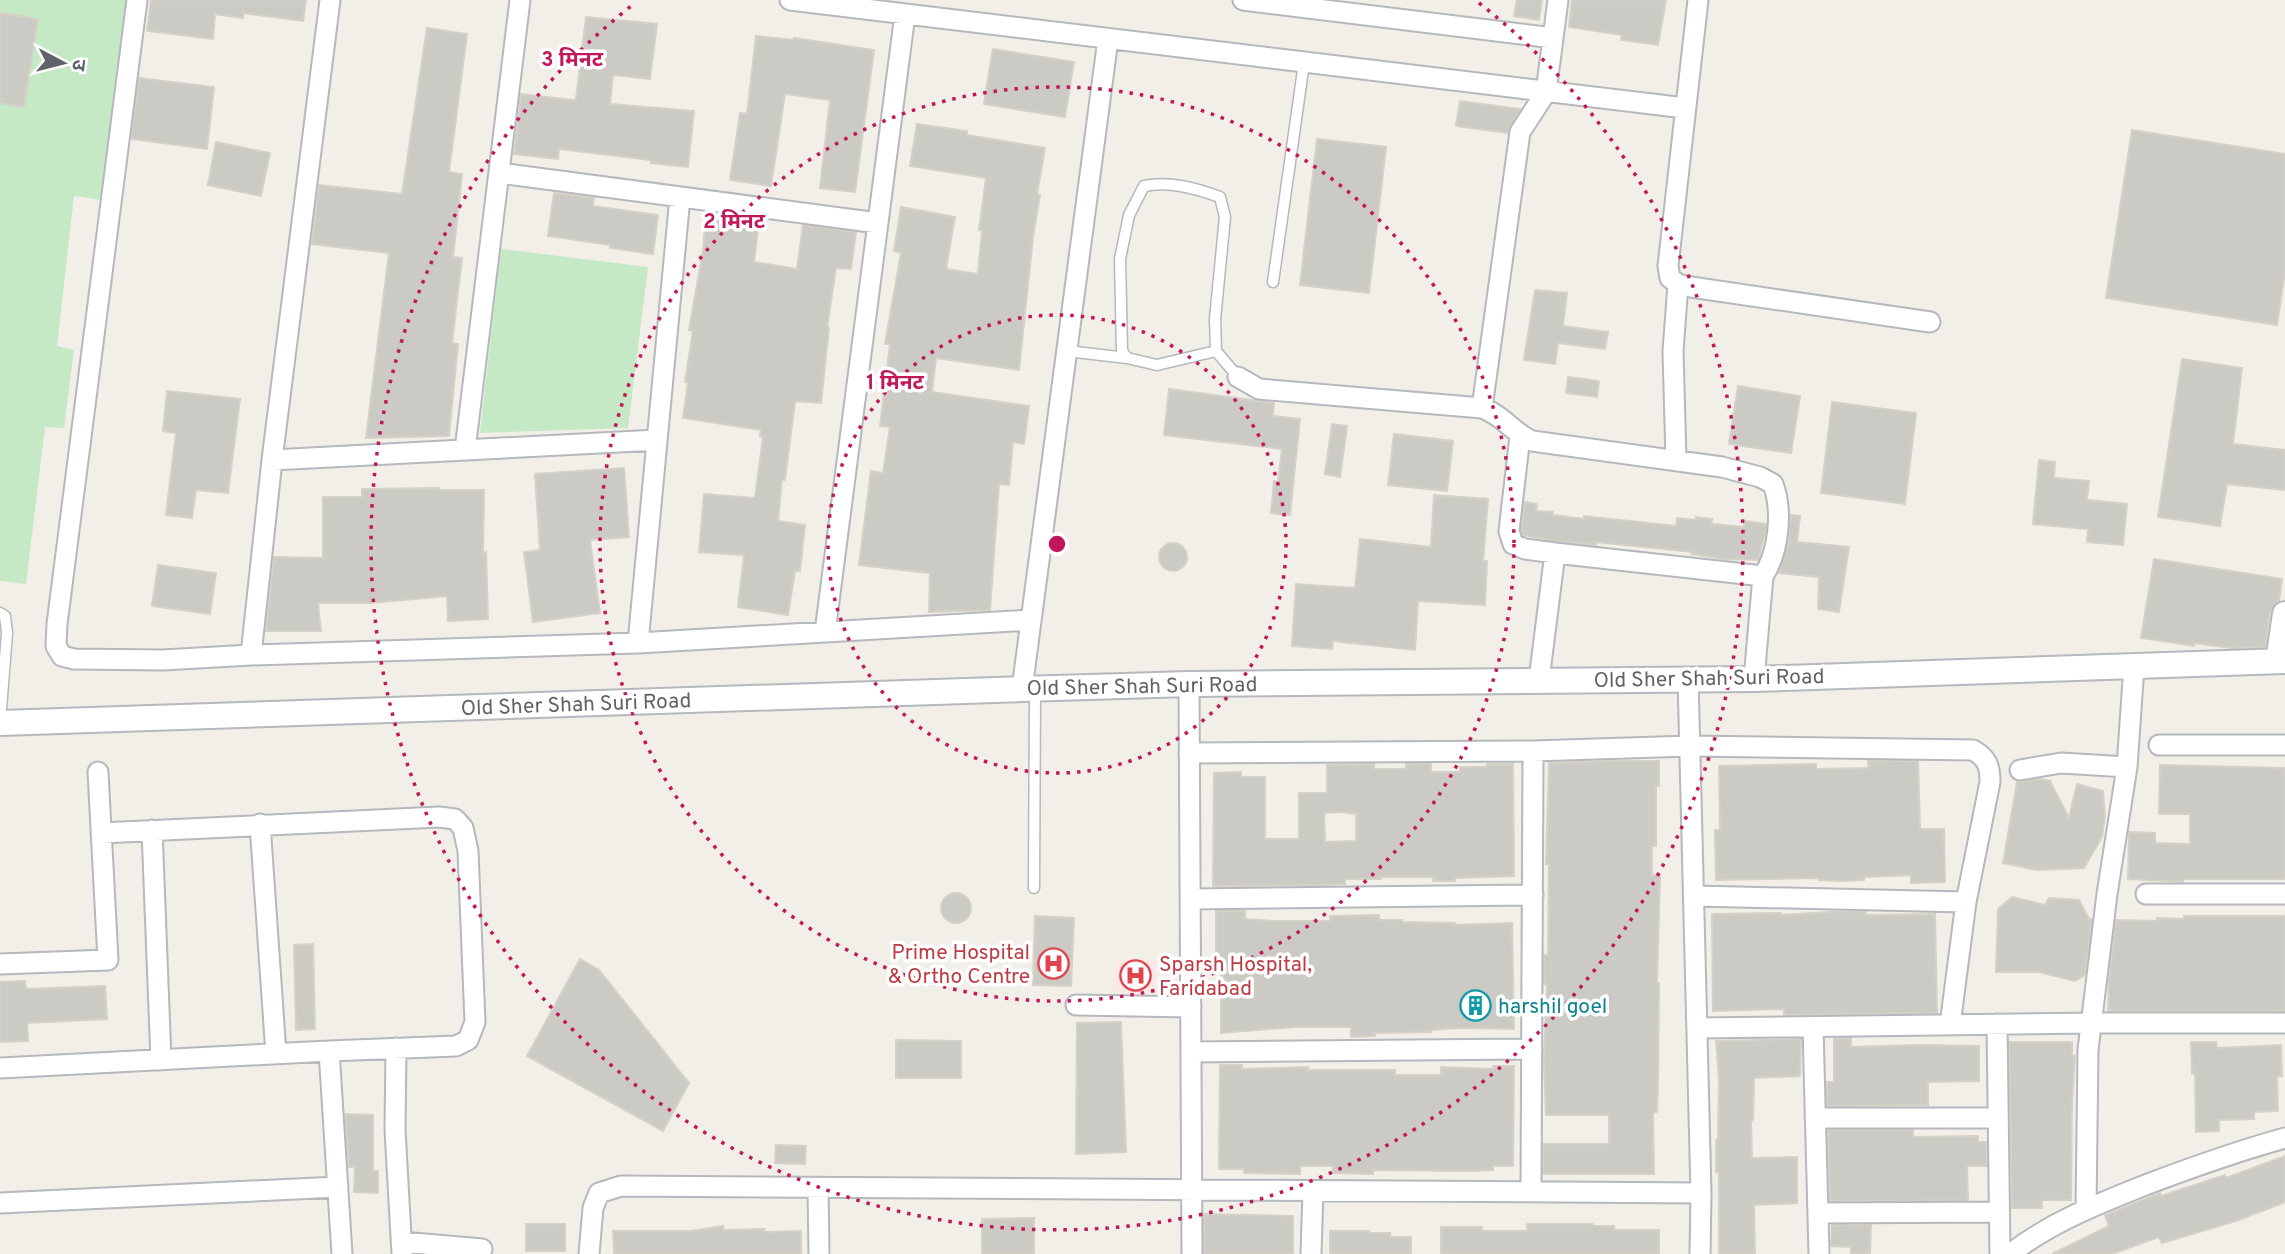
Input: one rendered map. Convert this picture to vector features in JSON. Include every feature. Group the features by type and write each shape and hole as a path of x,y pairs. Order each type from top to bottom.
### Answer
{"street":[{"path":"138,0 56,646 62,656 74,659 163,660 251,654 638,643 1031,620"},
{"path":"251,654 272,460 330,0"},
{"path":"466,450 520,0"},
{"path":"790,0 1685,108"},
{"path":"1243,0 1553,38"},
{"path":"1482,408 1520,132 1546,92 1558,0"},
{"path":"1698,0 1668,266 1670,278 1678,284 1930,322"},
{"path":"825,632 905,14"},
{"path":"1028,689 1031,620 1108,39"},
{"path":"499,173 878,223"},
{"path":"638,643 680,197"},
{"path":"1676,460 1673,351 1678,284"},
{"path":"1238,376 1259,389 1482,408 1494,412 1506,420 1520,436 1532,441 1737,470 1773,484 1778,497 1777,538 1770,566 1763,576 1754,679"},
{"path":"1520,436 1509,531 1513,544 1525,549 1555,553 1763,576"},
{"path":"272,460 657,440"},
{"path":"1539,680 1555,553"},
{"path":"2281,661 2285,614"},
{"name":"Old Sher Shah Suri Road","path":"0,723 1189,684 1754,679 2281,661"},
{"path":"2086,1209 2088,1050 2107,894 2127,767 2134,666"},
{"path":"1688,678 1701,1194 1700,1254"},
{"path":"1189,684 1192,1254"},
{"path":"2159,745 2285,746"},
{"path":"1189,752 1533,751 1690,746 1973,750 1984,757 1990,768 1990,782 1966,902 1950,1025"},
{"path":"1531,1192 1533,751"},
{"path":"2020,770 2061,763 2127,767"},
{"path":"0,964 108,960 98,772"},
{"path":"0,1068 456,1046 468,1040 475,1022 468,851 463,828 455,819 439,817 101,832"},
{"path":"260,824 276,1054"},
{"path":"152,830 161,1060"},
{"path":"2146,894 2285,894"},
{"path":"1190,898 1533,895"},
{"path":"1694,896 1966,902"},
{"path":"1076,1005 1191,1007"},
{"path":"1697,1028 2285,1023"},
{"path":"1997,1024 2000,1254"},
{"path":"1813,1027 1819,1254"},
{"path":"396,1048 395,1130 402,1248 482,1249"},
{"path":"1191,1052 1532,1048"},
{"path":"329,1051 342,1254"},
{"path":"1815,1118 1998,1118"},
{"path":"2010,1254 2022,1244 2086,1209 2230,1153 2285,1138"},
{"path":"589,1254 593,1208 599,1193 621,1186 1701,1194"},
{"path":"0,1203 338,1187"},
{"path":"818,1188 819,1254"},
{"path":"1311,1254 1313,1191"},
{"path":"1818,1213 1999,1212"}],"lane":[{"path":"1273,282 1304,63"},
{"path":"1127,358 1122,351 1120,259 1129,215 1144,186 1161,183 1197,189 1220,197 1225,217 1215,319 1216,351 1238,376"},
{"path":"1066,351 1127,358 1157,365 1216,351"},
{"path":"0,613 5,616 7,633 2,663 0,723"},
{"path":"1028,689 1034,888"}],"shaded area":[{"name":"Sparsh Hospital, Faridabad","path":"1115,960 1157,960 1157,993 1114,992"}],"green space":[{"path":"0,0 130,0 102,200 74,196 57,346 74,350 64,428 45,427 26,584 0,581"},
{"path":"501,249 648,267 628,428 480,433"}],"building":[{"path":"151,0 306,0 303,21 243,13 243,18 215,14 213,39 147,31"},
{"path":"1517,0 1542,0 1539,20 1514,16"},
{"path":"1572,0 1666,0 1658,45 1621,40 1622,35 1569,27"},
{"path":"0,13 38,19 24,107 0,103"},
{"path":"586,17 657,24 650,79 613,75 610,104 694,111 688,167 559,149 558,159 514,154 521,94 576,99"},
{"path":"427,28 467,34 449,172 462,174 453,257 462,258 452,343 458,344 449,436 366,438 389,253 312,244 319,185 402,194"},
{"path":"756,36 794,38 874,50 855,192 820,188 830,100 785,94 771,186 730,180 740,113 747,114"},
{"path":"993,49 1074,62 1065,117 984,104"},
{"path":"139,78 214,87 207,149 131,139"},
{"path":"1460,101 1520,109 1508,133 1456,126"},
{"path":"917,124 967,131 967,135 1045,148 1037,194 1040,195 1019,370 936,358 932,392 1029,406 1024,444 1013,442 1009,485 999,484 990,610 929,612 930,573 859,565 871,471 883,473 890,427 880,426 890,344 885,344 901,253 894,251 901,207 955,217 946,269 978,274 982,230 979,230 986,178 910,166"},
{"path":"2132,130 2285,154 2285,272 2277,325 2106,298"},
{"path":"1317,139 1386,147 1369,293 1300,285"},
{"path":"216,142 270,153 261,196 208,185"},
{"path":"554,193 594,198 593,206 658,215 653,254 548,236"},
{"path":"706,213 759,220 754,262 797,269 803,225 856,232 851,269 836,268 827,327 821,403 795,401 778,521 805,525 800,571 795,571 788,615 738,607 744,555 699,552 704,494 755,498 763,437 760,436 761,430 683,418 688,382 685,382 693,331 689,330 703,251"},
{"path":"1535,290 1567,293 1563,326 1608,332 1605,349 1558,343 1555,364 1524,360"},
{"path":"2182,359 2242,368 2233,444 2285,450 2285,490 2227,484 2220,526 2158,517"},
{"path":"1568,377 1599,381 1597,397 1566,393"},
{"path":"1738,386 1800,396 1791,453 1729,444"},
{"path":"1169,389 1274,403 1273,416 1300,419 1290,515 1271,513 1274,481 1278,482 1282,449 1164,435"},
{"path":"167,391 240,399 228,493 196,490 192,518 166,515 176,433 163,431"},
{"path":"1832,402 1916,413 1905,504 1821,493"},
{"path":"1332,424 1347,426 1340,477 1325,474"},
{"path":"1394,434 1453,441 1447,491 1388,485"},
{"path":"2039,460 2055,462 2054,478 2089,481 2087,500 2127,504 2123,545 2087,542 2088,529 2033,524"},
{"path":"624,468 629,537 590,540 600,613 533,622 524,552 540,550 535,474"},
{"path":"362,489 484,490 483,553 486,552 488,619 448,621 447,596 370,603 318,603 321,631 266,631 274,557 323,558 323,497 362,497"},
{"path":"1434,495 1488,499 1483,561 1487,561 1485,605 1418,601 1415,650 1333,641 1332,649 1292,646 1296,584 1355,588 1360,539 1431,547"},
{"path":"1525,502 1537,504 1536,511 1584,519 1584,516 1676,526 1677,518 1696,520 1696,517 1712,519 1711,524 1744,527 1744,521 1766,524 1766,530 1758,560 1723,559 1692,554 1693,552 1596,542 1596,545 1556,541 1523,535 1521,530"},
{"path":"1791,515 1800,516 1797,542 1849,547 1839,612 1818,609 1819,577 1779,573 1788,545"},
{"path":"1173,543 1183,547 1187,557 1183,567 1173,571 1163,567 1159,557 1163,547"},
{"path":"2154,559 2282,579 2279,601 2270,612 2265,647 2230,648 2195,643 2194,646 2141,638"},
{"path":"158,565 216,573 210,614 152,606"},
{"path":"1659,761 1659,786 1656,786 1656,846 1652,846 1652,875 1660,875 1658,1085 1657,1112 1653,1112 1654,1174 1543,1174 1543,1144 1609,1144 1609,1115 1546,1115 1544,1061 1547,984 1544,984 1544,955 1548,955 1549,864 1546,864 1549,763"},
{"path":"1868,761 1918,761 1920,829 1944,829 1945,882 1911,883 1911,875 1841,881 1819,878 1716,880 1715,830 1720,830 1719,766 1816,764 1816,769 1868,768"},
{"path":"1374,764 1374,769 1406,769 1406,764 1431,764 1431,772 1460,772 1460,767 1513,764 1514,876 1455,878 1455,881 1433,881 1433,877 1381,877 1345,879 1345,884 1213,886 1214,773 1241,772 1241,777 1265,777 1265,839 1299,839 1299,793 1327,793 1327,765","holes":["1324,813 1356,814 1356,841 1325,842"]},
{"path":"2160,765 2285,768 2285,879 2183,879 2183,882 2128,879 2129,832 2155,833 2155,843 2190,844 2190,814 2159,814"},
{"path":"2039,779 2050,781 2069,818 2077,784 2103,791 2105,816 2102,837 2084,868 2037,870 2003,863 2017,782"},
{"path":"956,893 962,894 970,902 970,914 962,922 956,923 950,922 942,914 941,908 942,902 950,894"},
{"path":"2012,897 2045,905 2049,898 2079,900 2089,919 2092,919 2085,975 2075,981 2039,972 1996,972 1998,909"},
{"path":"1216,911 1245,911 1245,919 1273,921 1330,921 1330,916 1379,915 1379,920 1402,922 1455,925 1512,923 1514,1029 1460,1028 1351,1037 1351,1027 1295,1027 1221,1033 1221,971 1216,971"},
{"path":"1866,912 1866,915 1935,914 1937,1013 1784,1015 1784,1009 1713,1011 1712,914 1781,915"},
{"path":"1035,916 1074,918 1071,986 1033,985"},
{"path":"2184,916 2285,916 2285,1011 2108,1011 2116,920 2157,921 2157,918 2184,919"},
{"path":"313,944 315,1029 296,1030 294,945"},
{"path":"580,959 599,970 689,1083 663,1131 527,1056"},
{"path":"25,981 26,989 105,986 107,1019 27,1023 28,1041 0,1042 0,982"},
{"path":"1121,1022 1126,1152 1076,1154 1077,1023"},
{"path":"1851,1038 1851,1047 1979,1046 1979,1081 1928,1082 1928,1105 1827,1106 1827,1082 1834,1082 1834,1039"},
{"path":"1801,1039 1800,1076 1754,1078 1751,1120 1752,1158 1797,1157 1797,1203 1754,1205 1755,1254 1719,1254 1719,1172 1716,1172 1716,1140 1719,1080 1716,1041"},
{"path":"896,1040 961,1041 961,1078 896,1078"},
{"path":"2009,1042 2072,1042 2072,1056 2075,1056 2071,1200 2042,1200 2042,1208 2012,1208"},
{"path":"2191,1042 2216,1042 2217,1048 2281,1045 2282,1076 2277,1076 2278,1111 2254,1112 2254,1119 2219,1120 2219,1131 2196,1132 2195,1074 2192,1074"},
{"path":"1220,1065 1242,1065 1242,1069 1308,1067 1308,1070 1395,1070 1395,1075 1441,1075 1441,1067 1493,1069 1493,1066 1514,1066 1513,1166 1493,1166 1493,1170 1471,1171 1373,1170 1373,1174 1333,1173 1333,1166 1300,1166 1300,1174 1244,1173 1244,1169 1219,1169"},
{"path":"345,1114 373,1115 373,1171 378,1171 378,1193 354,1192 355,1167 349,1167"},
{"path":"1828,1130 1913,1130 1913,1136 1916,1137 1978,1136 1978,1142 1986,1142 1987,1166 1967,1166 1968,1200 1830,1201"},
{"path":"776,1145 806,1146 805,1164 775,1163"},
{"path":"2285,1156 2285,1202 2239,1220 2162,1243 2159,1237 2112,1254 2052,1254 2109,1226 2105,1215 2160,1193 2161,1196 2225,1175 2226,1178"},
{"path":"1204,1214 1293,1216 1293,1254 1204,1254"},
{"path":"1034,1218 1034,1254 982,1254 982,1219"},
{"path":"526,1224 565,1224 565,1251 526,1251"},
{"path":"1527,1224 1593,1224 1614,1226 1614,1230 1659,1230 1659,1254 1441,1254 1441,1227 1527,1231"},
{"path":"1832,1225 1871,1225 1870,1254 1851,1254 1851,1247 1831,1246"},
{"path":"723,1226 723,1230 801,1231 801,1254 614,1254 613,1231 691,1231"},
{"path":"1330,1231 1369,1231 1390,1233 1390,1237 1411,1237 1411,1254 1330,1254"}],"place":[{"name":"Prime Hospital & Ortho Centre","path":"1053,964"},
{"name":"Sparsh Hospital, Faridabad","path":"1136,976"},
{"name":"harshil goel","path":"1475,1006"}]}
